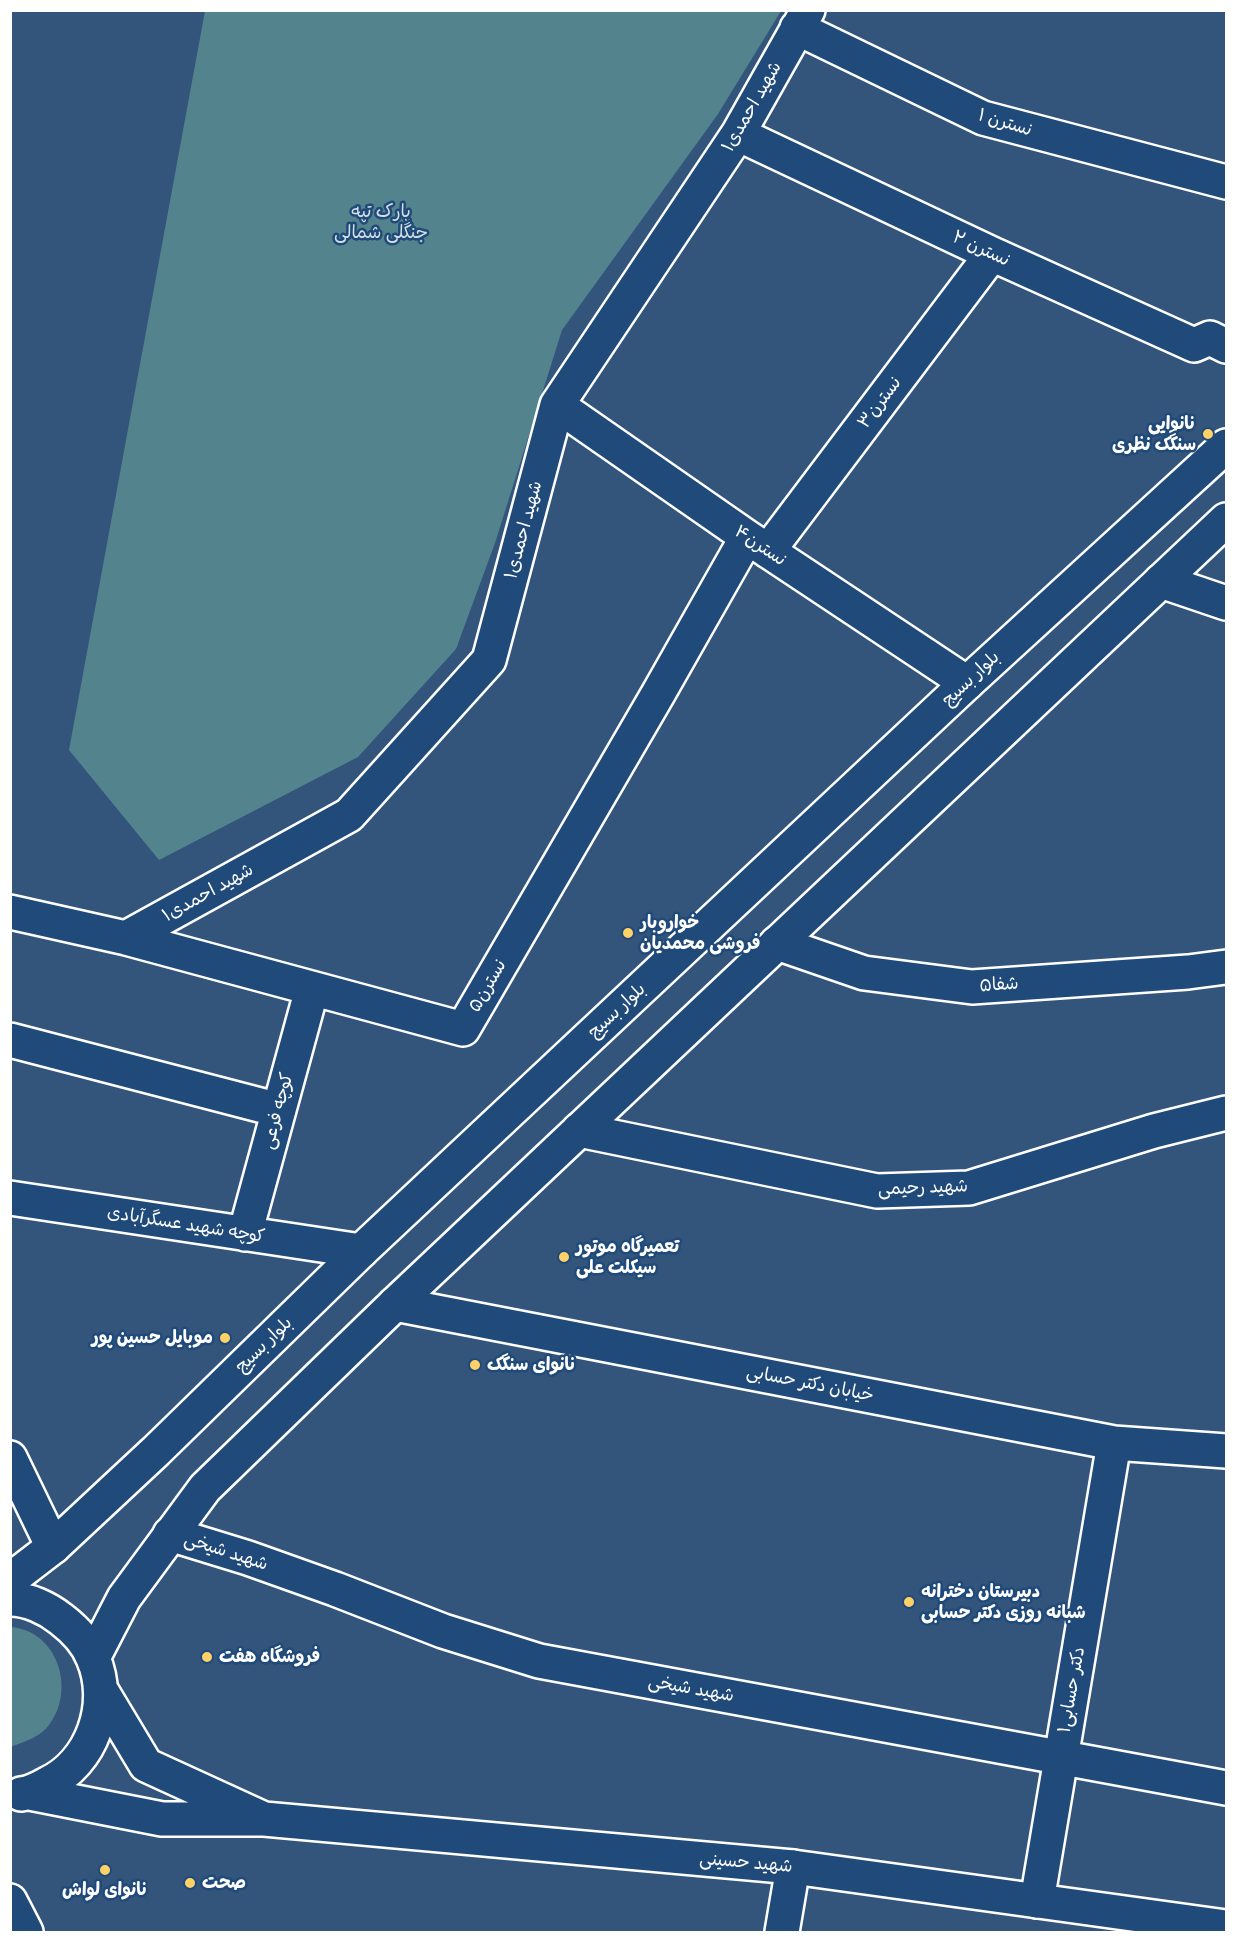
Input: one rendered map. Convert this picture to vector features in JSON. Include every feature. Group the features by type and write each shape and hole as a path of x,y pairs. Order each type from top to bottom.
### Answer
{"street":[{"name":"شهید احمدی۱","path":"126,938 349,815 489,660 557,405 738,134 803,19"},
{"name":"نسترن ۱","path":"803,19 983,118 1227,182"},
{"name":"نسترن ۲","path":"738,134 992,254 1194,345 1210,338 1227,346"},
{"name":"نسترن۳","path":"758,544 992,254"},
{"name":"نسترن۴","path":"557,405 758,544 967,683"},
{"name":"بلوار بسیج","path":"10,1580 53,1547 361,1251 967,683 1227,446"},
{"path":"93,1658 124,1598 205,1488 395,1304 1227,520"},
{"name":"نسترن۵","path":"10,912 126,938 463,1029 658,694 758,544"},
{"path":"1161,581 1227,603"},
{"name":"شفا۵","path":"777,943 864,973 972,987 1188,972 1226,967"},
{"name":"کوچه فرعی","path":"244,1234 312,988"},
{"path":"10,1040 279,1110"},
{"name":"شهید رحیمی","path":"579,1130 877,1191 969,1188 1154,1131 1227,1113"},
{"name":"کوچه شهید عسگرآبادی","path":"10,1198 361,1251"},
{"name":"خیابان دکتر حسابی","path":"395,1304 1114,1443 1227,1451"},
{"name":"دکتر حسابی۱","path":"1036,1901 1114,1443"},
{"path":"10,1458 53,1547"},
{"name":"شهید شیخی","path":"170,1534 248,1558 443,1631 538,1661 1227,1788"},
{"path":"10,1599 18,1599 49,1610 75,1630 93,1658 101,1690 146,1765 264,1819"},
{"path":"20,1794 60,1778 83,1755 98,1724 101,1690"},
{"path":"20,1794 162,1819 264,1819"},
{"name":"شهید حسینی","path":"264,1819 793,1867 1227,1927"},
{"path":"782,1932 793,1867"},
{"path":"10,1901 26,1932"}],"green space":[{"name":"پارک تپه جنگلی شمالی","path":"205,11 781,11 718,114 562,330 495,543 456,649 358,757 159,860 69,750"},
{"path":"11,1627 27,1631 41,1639 58,1664 61,1680 61,1695 57,1711 49,1725 37,1736 13,1746 10,1746"}],"place":[{"name":"نانوایی سنگک نظری","path":"1208,434"},
{"name":"خواروبار فروشی محمدیان","path":"628,933"},
{"name":"تعمیرگاه موتور سیکلت علی","path":"564,1257"},
{"name":"موبایل حسین پور","path":"225,1338"},
{"name":"نانوای سنگک","path":"475,1365"},
{"name":"دبیرستان دخترانه شبانه روزی دکتر حسابی","path":"909,1602"},
{"name":"فروشگاه هفت","path":"207,1657"},
{"name":"نانوای لواش","path":"105,1870"},
{"name":"صحت","path":"190,1883"}]}
